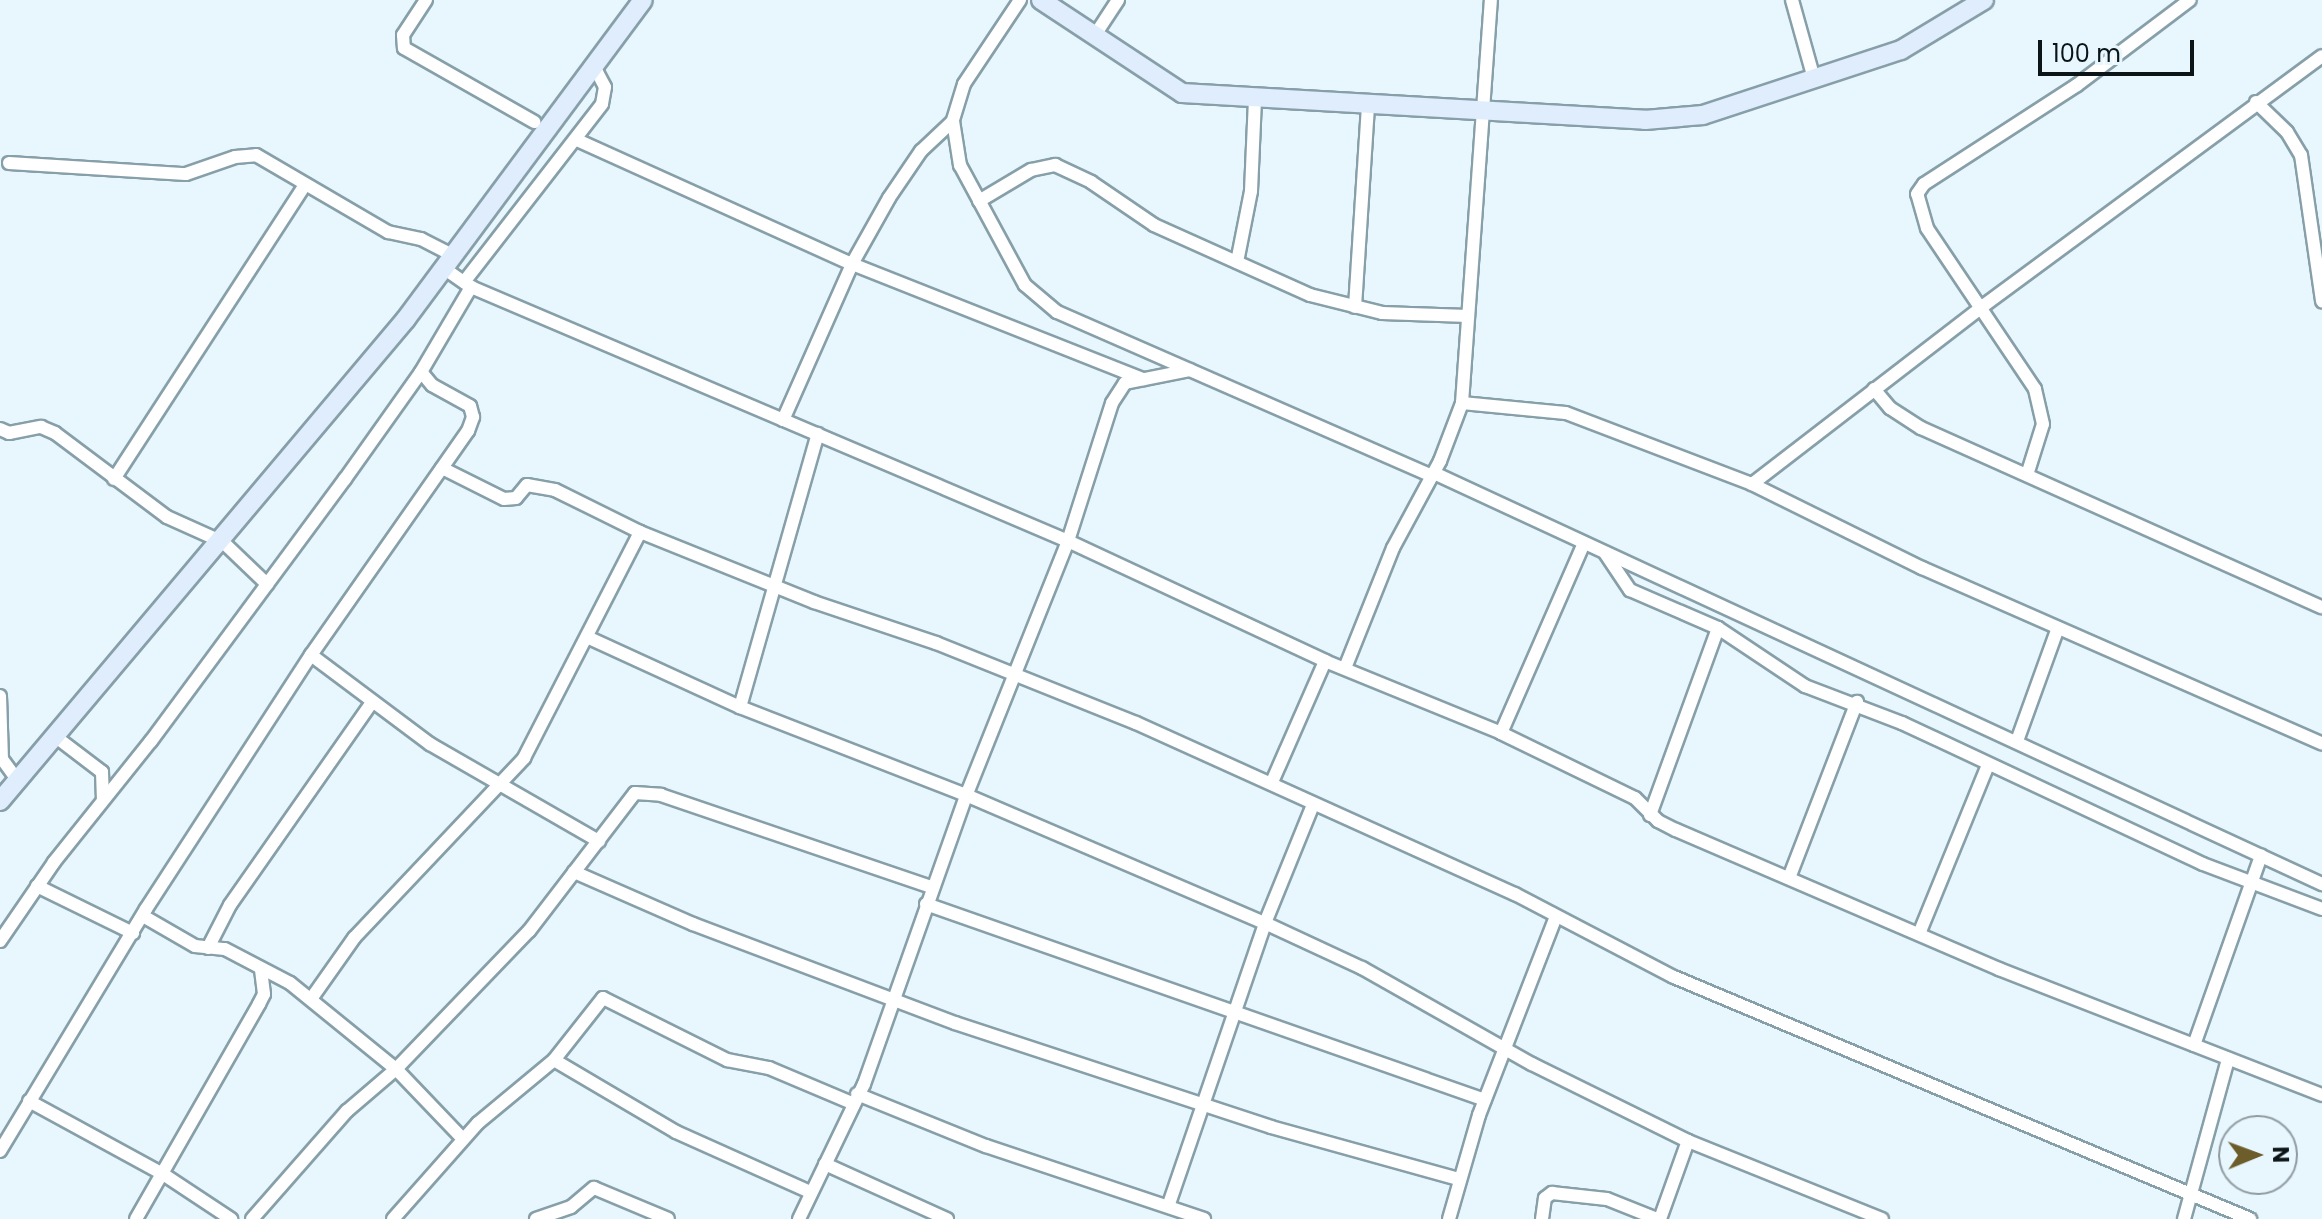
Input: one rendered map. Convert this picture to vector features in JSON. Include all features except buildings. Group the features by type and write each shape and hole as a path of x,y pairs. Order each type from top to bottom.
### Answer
{"street":[{"path":"426,0 403,35 404,48 534,122"},
{"path":"0,801 223,542 450,262 643,0"},
{"path":"1020,0 964,84 953,121 960,165 979,201 1025,285 1057,312 1584,543 2322,884"},
{"path":"1041,0 1182,93 1671,120 1703,115 1919,43 1984,0"},
{"path":"1095,35 1118,0"},
{"path":"1345,668 1393,548 1433,475 1462,403 1491,0"},
{"path":"1792,0 1814,79"},
{"path":"2027,475 2042,430 2037,393 1983,306 1927,228 1916,203 1919,189 2077,85 2183,2"},
{"path":"1752,484 1983,306 2322,56"},
{"path":"0,941 37,886 267,584 421,372 467,285 577,140 605,98 595,68"},
{"path":"1237,262 1251,191 1255,99"},
{"path":"2256,102 2287,132 2301,155 2322,301"},
{"path":"1355,307 1368,104"},
{"path":"783,420 852,264 915,159 953,121"},
{"path":"577,140 852,264 1143,379"},
{"path":"9,163 186,174 251,154 388,232 421,239 450,262 467,285 1068,541 1325,661 1501,733 1635,798 1650,815 1789,878 1919,934 2322,1095"},
{"path":"979,201 1031,170 1055,165 1091,182 1154,225 1310,295 1382,313 1468,316"},
{"path":"114,479 304,186"},
{"path":"799,1219 893,1002 966,795 1068,541 1112,403 1125,383 1190,370"},
{"path":"0,1151 143,916 311,655 468,431 473,411 421,372"},
{"path":"1874,389 1912,424 2322,607"},
{"path":"1462,403 1566,413 1752,484 1922,568 2322,744"},
{"path":"0,429 48,429 187,530 223,542 267,584"},
{"path":"740,707 818,434"},
{"path":"442,468 504,499 516,498 527,485 540,485 640,532 1013,672 1272,782 1313,805 1556,916 1674,977 2191,1190 2250,1219"},
{"path":"311,999 370,920 500,788 532,746 640,532"},
{"path":"1501,733 1584,543"},
{"path":"1605,553 1630,590 1718,628 1805,686 1857,702 2254,885 2322,909"},
{"path":"1650,815 1718,628"},
{"path":"2017,741 2058,628"},
{"path":"587,637 740,707 966,795 1265,923 1374,975 1503,1048 1688,1141 1882,1219"},
{"path":"311,655 372,702 500,788 599,841"},
{"path":"1272,782 1325,661"},
{"path":"0,696 2,759 18,781"},
{"path":"208,948 230,905 372,702"},
{"path":"1789,878 1857,702"},
{"path":"56,737 102,772 103,801"},
{"path":"1919,934 1988,765"},
{"path":"252,1219 337,1122 396,1069 529,931 630,796 652,793 932,887"},
{"path":"1169,1204 1265,923 1313,805"},
{"path":"2194,1045 2254,885 2261,856"},
{"path":"574,872 693,924 893,1002 1271,1127 1459,1179"},
{"path":"37,886 133,933"},
{"path":"926,904 1485,1100"},
{"path":"143,916 195,946 225,949 311,999 396,1069 462,1138"},
{"path":"1449,1219 1459,1179 1503,1048 1556,916"},
{"path":"136,1219 259,1004 264,994 261,971"},
{"path":"393,1219 462,1138 554,1060 596,1002 607,998 727,1060 769,1068 986,1146 1169,1204 1204,1219"},
{"path":"2184,1219 2228,1059"},
{"path":"554,1060 676,1132 810,1192"},
{"path":"29,1101 163,1174 231,1219"},
{"path":"1542,1219 1545,1198 1552,1193 1607,1199 1658,1219 1688,1141"},
{"path":"825,1164 947,1219"},
{"path":"536,1219 571,1207 594,1188 659,1217"}]}
